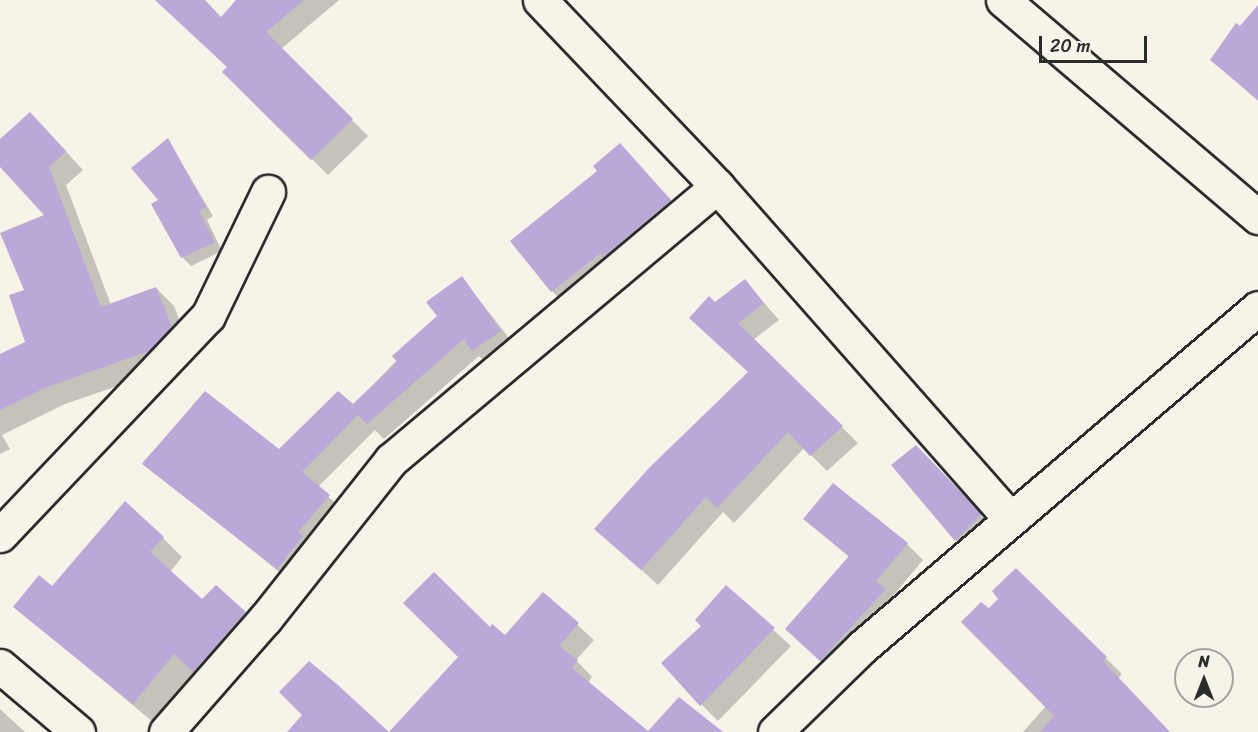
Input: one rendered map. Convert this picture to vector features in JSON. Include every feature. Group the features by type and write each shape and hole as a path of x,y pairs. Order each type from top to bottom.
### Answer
{"street":[{"path":"540,0 717,186 1010,518"},
{"path":"1018,5 1258,217"},
{"path":"166,732 265,619 391,460 717,186"},
{"path":"0,535 208,316 268,192"},
{"path":"775,732 862,647 1258,308"},
{"path":"0,666 78,732"}],"building":[{"path":"155,0 205,0 221,17 236,0 304,0 266,32 353,119 311,160 222,72 227,67"},
{"path":"1258,5 1258,100 1210,60 1236,23 1240,26"},
{"path":"30,112 66,151 49,167 101,307 156,287 172,327 149,351 47,387 0,410 0,354 25,342 9,295 24,290 0,233 44,215 0,167 0,139"},
{"path":"168,138 206,207 199,211 215,242 181,258 151,204 158,200 131,168"},
{"path":"620,143 671,200 603,257 601,253 551,292 510,241 597,171 593,166"},
{"path":"462,276 501,331 472,351 464,339 367,424 358,415 302,472 330,495 298,532 303,536 277,569 142,464 205,391 279,449 338,391 353,404 397,362 392,356 437,316 426,302"},
{"path":"745,279 764,303 738,323 843,426 810,456 788,432 717,508 706,497 641,570 594,529 650,467 748,372 689,318 709,296 715,302"},
{"path":"916,445 982,514 955,541 891,465"},
{"path":"833,483 908,543 876,581 886,589 820,661 785,629 849,556 803,519"},
{"path":"125,501 164,537 150,552 202,599 216,585 246,612 193,672 174,654 133,704 13,607 39,575 52,586"},
{"path":"1016,568 1107,657 1103,661 1170,732 1040,732 1054,716 961,622 981,602 989,608 998,599 992,591"},
{"path":"434,572 490,627 492,624 505,635 543,592 579,623 559,646 578,660 572,668 648,731 679,697 723,732 389,732 458,657 403,603"},
{"path":"726,585 775,628 700,706 661,663 701,626 695,620"},
{"path":"309,661 389,732 287,732 302,715 279,692"}]}
